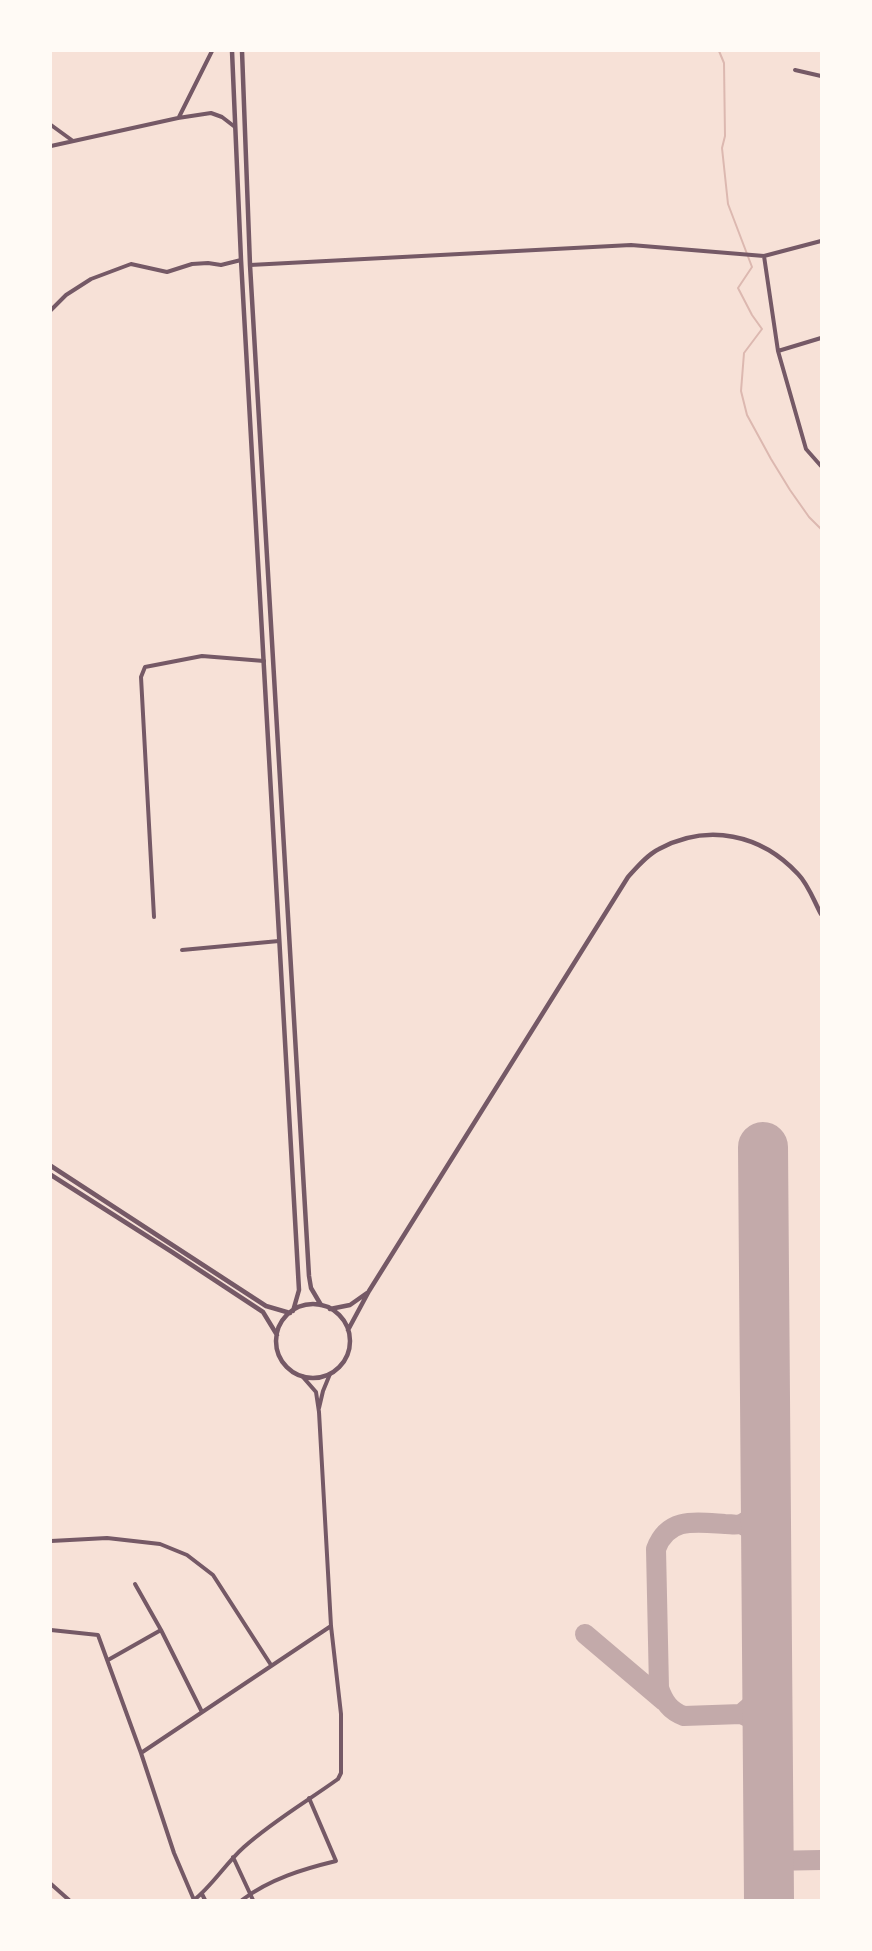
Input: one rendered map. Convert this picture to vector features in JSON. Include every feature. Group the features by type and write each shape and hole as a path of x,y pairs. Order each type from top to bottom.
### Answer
{"street":[{"path":"178,118 212,51"},
{"path":"232,51 241,260 299,1290 292,1312"},
{"path":"242,51 250,265 309,1276 311,1288 321,1305"},
{"path":"795,70 821,75"},
{"path":"51,146 211,113 222,117 235,128"},
{"path":"51,125 74,142"},
{"path":"250,265 631,245 764,256 821,241"},
{"path":"764,256 778,351 806,449 821,466"},
{"path":"51,310 66,295 91,279 131,264 166,272 192,264 221,265 241,260"},
{"path":"778,351 821,338"},
{"path":"154,917 141,677 145,667 202,656 264,662"},
{"path":"348,1330 369,1292 628,877 643,861 658,849 702,835 752,840 778,855 800,875 821,914"},
{"path":"182,950 279,941"},
{"path":"51,1166 266,1306 292,1312"},
{"path":"51,1175 263,1312 277,1335"},
{"path":"330,1309 356,1302 369,1292"},
{"path":"51,1630 99,1635 174,1853 194,1900 202,1894 232,1857 266,1827 338,1779 341,1773 343,1765 340,1705 330,1626 319,1412 316,1392 302,1376 285,1365 279,1355 277,1345 277,1335 282,1323 292,1312 307,1305 321,1305 338,1314 348,1330 350,1346 343,1362 330,1374 323,1391 319,1412"},
{"path":"302,1376 316,1378 330,1374"},
{"path":"51,1541 106,1538 160,1544 187,1555 213,1575 271,1665"},
{"path":"135,1584 202,1712"},
{"path":"141,1752 330,1626"},
{"path":"108,1660 161,1630"},
{"path":"242,1900 277,1880 336,1861 309,1798"},
{"path":"232,1857 253,1900"},
{"path":"51,1884 69,1900"},
{"path":"202,1894 205,1900"}],"waterway":[{"path":"719,51 724,63 725,136 722,148 728,204 752,267 738,288 762,329 744,353 741,391 747,415 771,459 809,517 821,529"}],"taxiway":[{"path":"766,1499 754,1516 741,1524 693,1523 675,1526 661,1539 656,1549 659,1688 665,1702 671,1709 684,1716 741,1714 754,1720 767,1734"},
{"path":"741,1524 753,1532 766,1549"},
{"path":"585,1634 664,1701"},
{"path":"741,1714 756,1701 767,1684"},
{"path":"769,1861 821,1860"}],"runway":[{"path":"763,1147 769,1900"}]}
